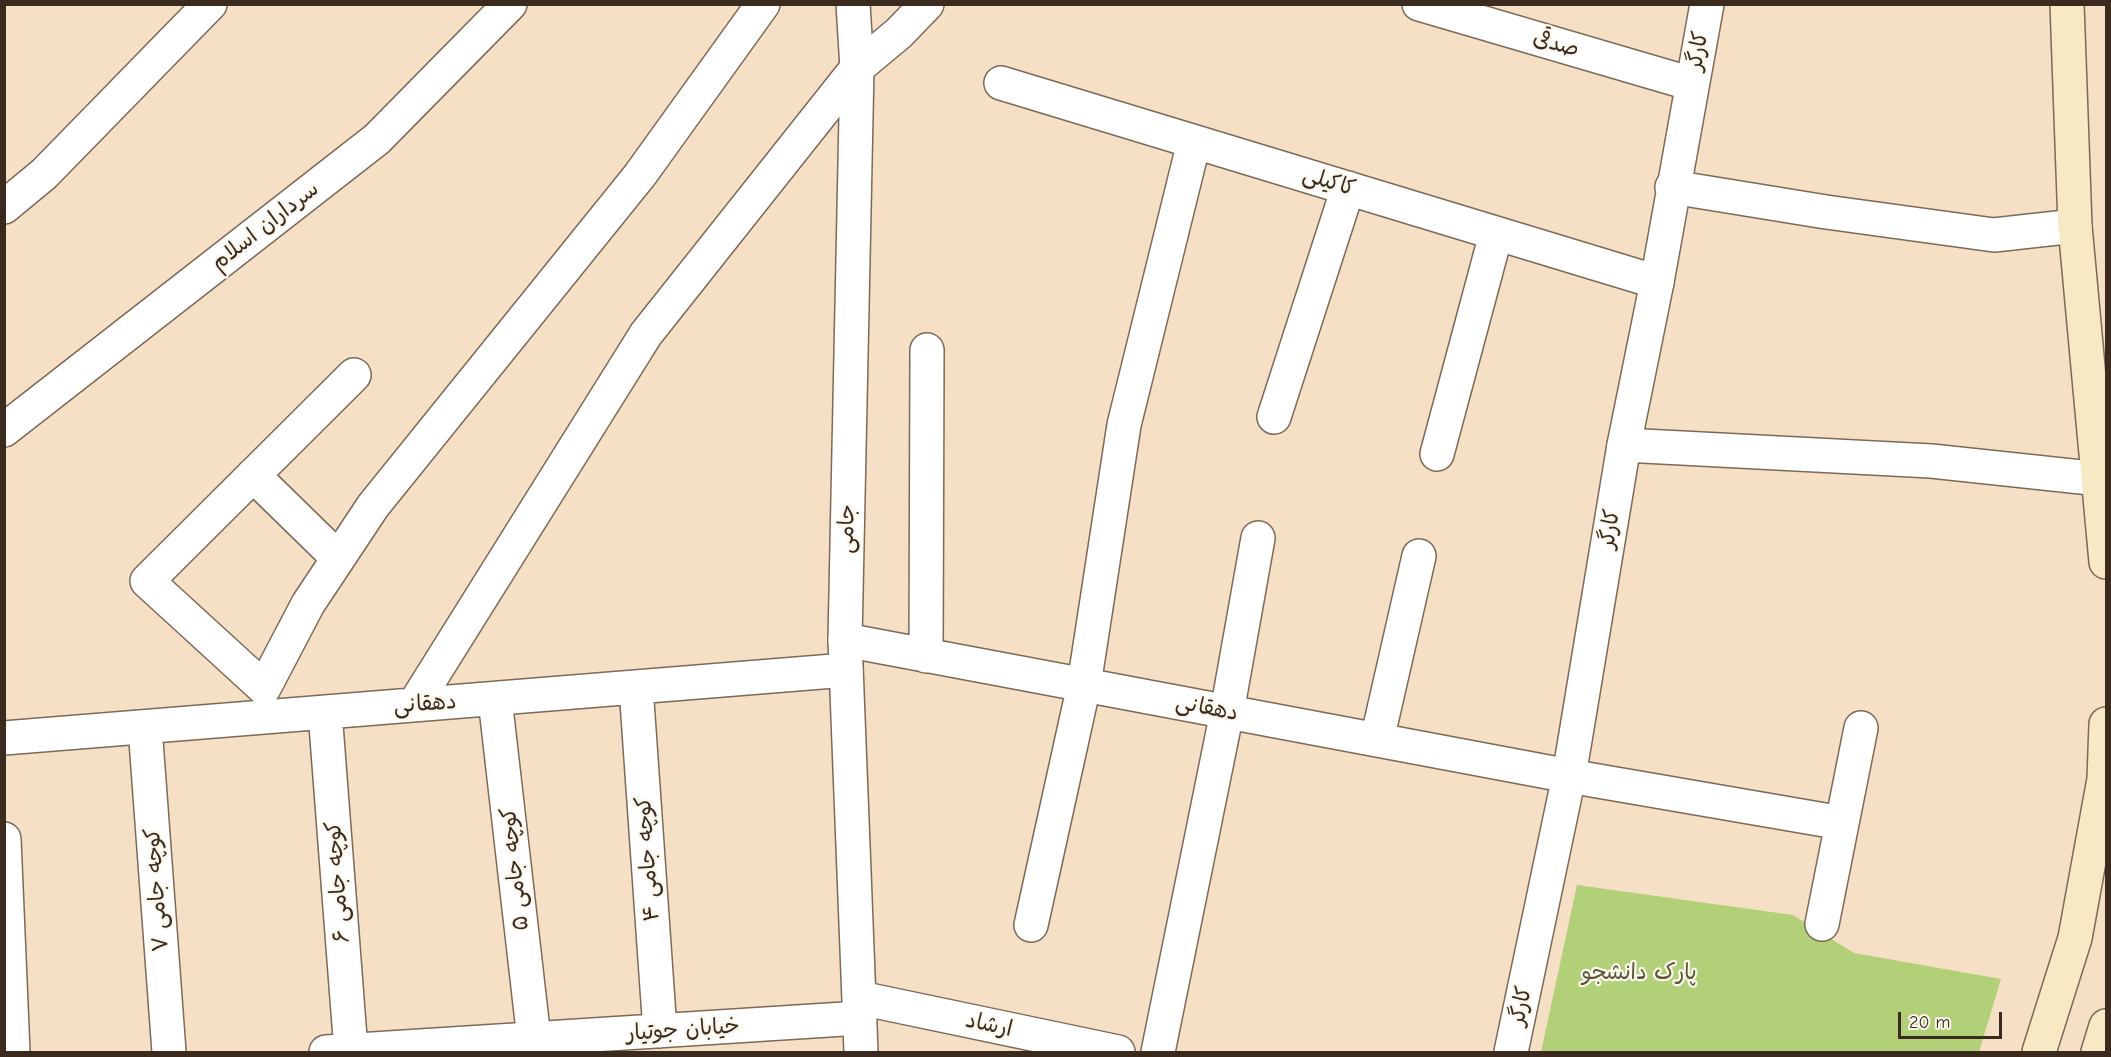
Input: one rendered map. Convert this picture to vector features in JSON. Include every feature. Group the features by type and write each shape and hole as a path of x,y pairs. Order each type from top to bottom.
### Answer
{"main road":[{"path":"2067,4 2075,226 2106,562"},
{"path":"2038,1053 2075,938 2104,779 2106,724"},
{"path":"2098,1053 2106,1026"}],"street":[{"path":"4,207 44,174 210,4"},
{"name":"سرداران اسلام","path":"4,429 377,139 510,4"},
{"path":"354,375 147,581 260,703 308,604 373,506 640,175 763,4"},
{"name":"جامی","path":"853,4 856,68 845,655 861,1053"},
{"path":"414,705 646,334 856,68 899,33 927,4"},
{"name":"صدقی","path":"1419,4 1692,84"},
{"name":"کارگر","path":"1511,1053 1569,776 1624,445 1657,282 1672,187 1707,4"},
{"name":"کاکیلی","path":"1001,83 1657,282"},
{"path":"1031,925 1084,685 1124,425 1194,142"},
{"path":"1672,187 1826,212 1994,235 2075,226"},
{"path":"1274,417 1348,188"},
{"path":"1437,454 1496,234"},
{"path":"926,656 927,350"},
{"path":"1624,445 1931,461 2100,479"},
{"path":"253,475 338,558"},
{"path":"1158,1053 1227,712 1258,538"},
{"path":"1377,740 1419,556"},
{"name":"دهقانی","path":"4,738 145,727 260,703 325,712 636,687 845,655 926,656 1569,776 1842,823"},
{"name":"کوچه جامی ۴","path":"636,687 660,1031"},
{"name":"کوچه جامی ۵","path":"495,699 534,1039"},
{"name":"کوچه جامی ۶","path":"325,712 338,1052"},
{"name":"کوچه جامی ۷","path":"145,727 169,1053"},
{"path":"1822,924 1861,728"},
{"path":"4,839 13,1053"},
{"name":"خیابان جوتیار","path":"338,1052 410,1050 660,1031 860,1008"},
{"name":"ارشاد","path":"860,1008 1099,1051"}],"green space":[{"name":"پارک دانشجو","path":"1577,885 1793,915 1854,953 2001,979 1979,1052 1541,1052"}]}
